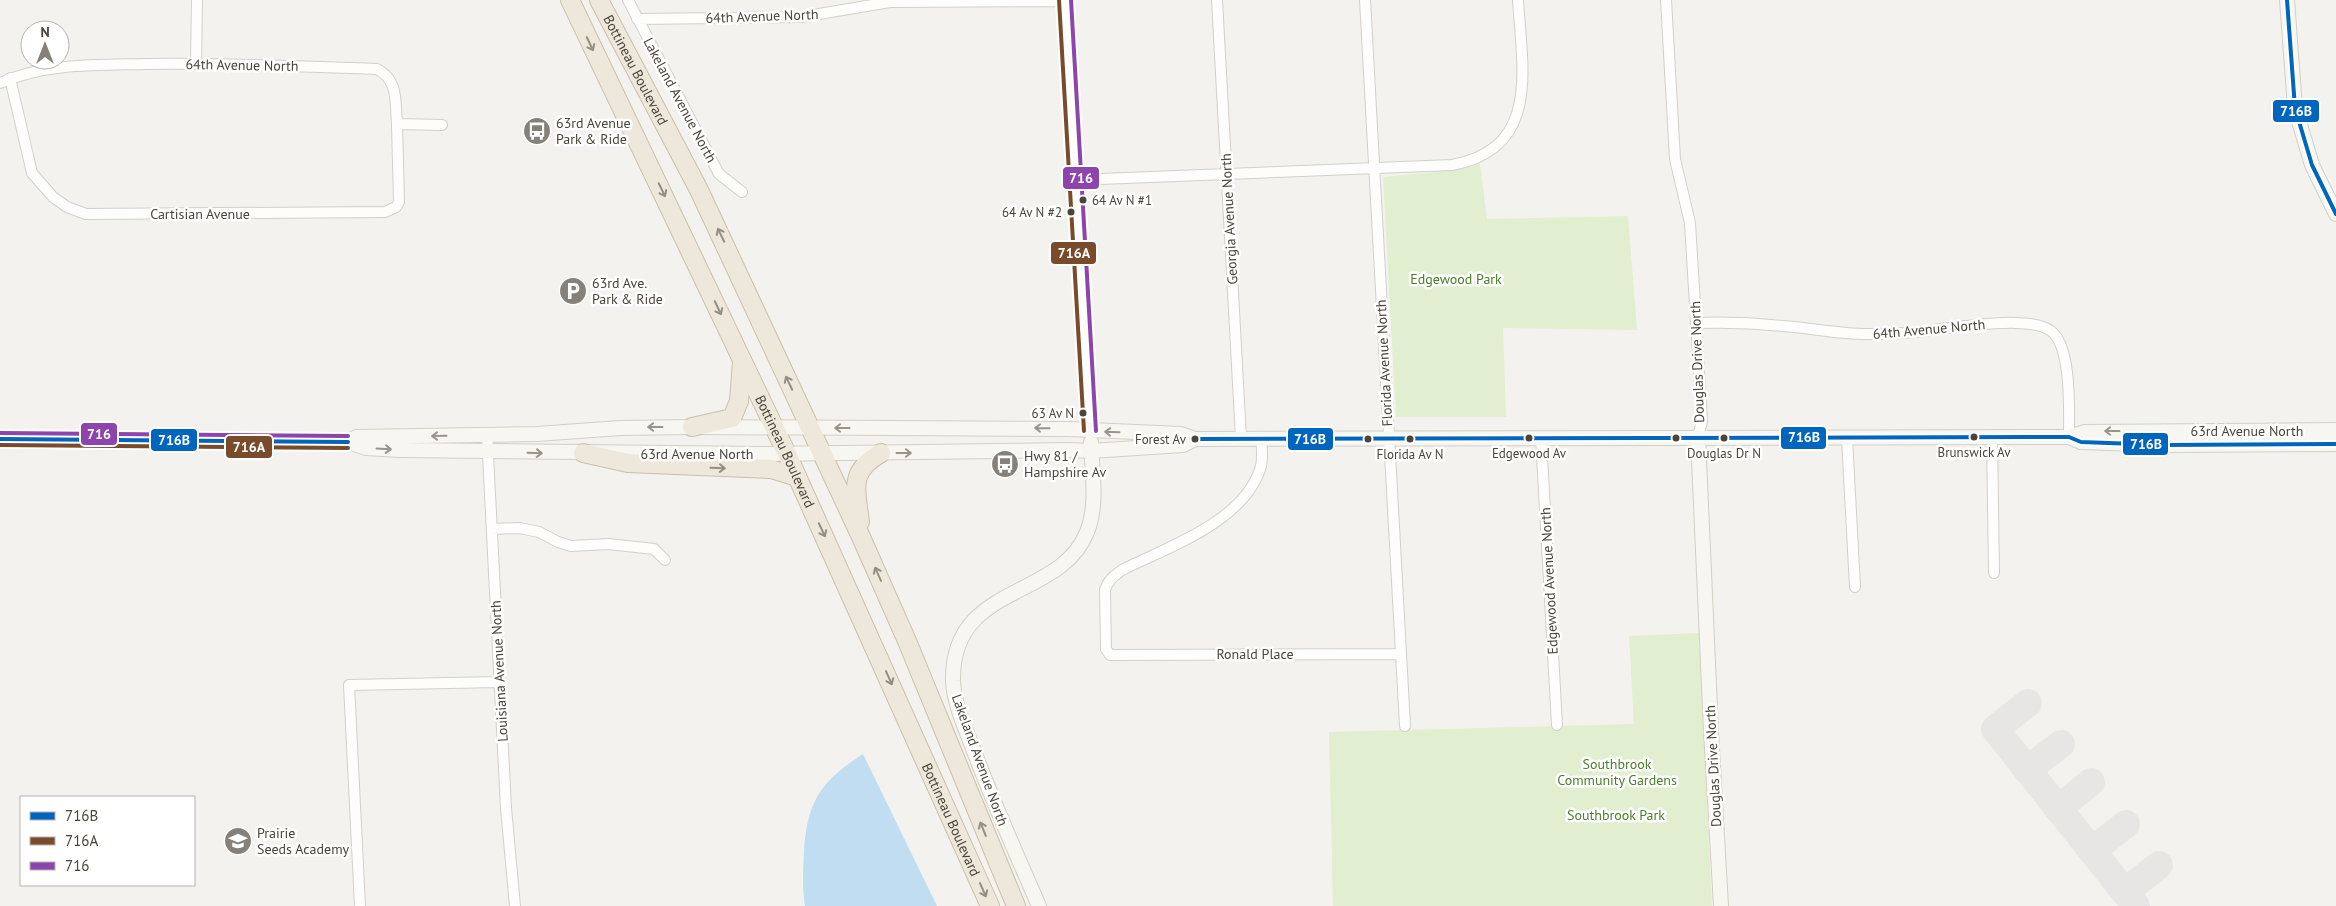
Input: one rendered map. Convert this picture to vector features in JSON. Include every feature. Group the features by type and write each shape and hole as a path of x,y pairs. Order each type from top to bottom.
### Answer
{"highway":[{"name":"Bottineau Boulevard","path":"570,0 788,454 990,906"},
{"name":"Bottineau Boulevard","path":"599,0 699,190 820,453 861,537 915,658 1016,906"},
{"path":"692,427 732,418 739,402 742,358"},
{"path":"583,453 628,463 771,469 797,477"},
{"path":"861,537 856,494 857,479 867,461 881,453"}],"street":[{"path":"196,64 197,0"},
{"name":"Lakeland Avenue North","path":"628,0 719,174 742,192"},
{"path":"1065,0 1090,431"},
{"name":"64th Avenue North","path":"637,18 801,17 890,2 1065,0"},
{"name":"Georgia Avenue North","path":"1218,0 1241,438"},
{"name":"Florida Avenue North","path":"1365,0 1405,726"},
{"path":"1074,180 1452,165 1470,162 1484,156 1498,146 1508,134 1522,103 1524,86 1518,0"},
{"name":"Douglas Drive North","path":"1666,0 1675,159 1690,223 1702,421 1698,437 1721,906"},
{"path":"2287,0 2295,108 2312,165 2336,214"},
{"name":"64th Avenue North","path":"5,80 35,71 64,67 196,64 377,69 386,74 392,81 397,124"},
{"name":"Cartisian Avenue","path":"5,80 32,173 53,198 67,207 86,214 385,212 396,207 399,202 397,124"},
{"path":"397,124 442,125"},
{"name":"64th Avenue North","path":"1696,323 1756,323 1865,334 1901,334 1998,324 2025,324 2045,328 2053,332 2058,338 2064,357 2069,437"},
{"name":"63rd Avenue North","path":"348,442 356,437 536,434 620,428 692,427 1068,429 1181,434 1195,439 2069,437 2085,432 2336,430"},
{"name":"Lakeland Avenue North","path":"1039,906 994,805 965,727 954,690 954,668 961,640 980,614 1006,595 1053,571 1082,544 1092,514 1090,431"},
{"name":"Louisiana Avenue North","path":"487,435 506,808 515,906"},
{"path":"1992,437 1994,573"},
{"name":"63rd Avenue North","path":"2069,437 2082,442 2144,444 2336,444"},
{"name":"Edgewood Avenue North","path":"1542,438 1557,724"},
{"path":"1847,438 1855,587"},
{"name":"63rd Avenue North","path":"0,439 348,442 366,448 583,453 788,454 1091,451 1183,445 1195,439"},
{"name":"Ronald Place","path":"1261,439 1261,465 1255,478 1238,503 1223,517 1204,529 1122,570 1106,584 1106,649 1110,655 1401,654"},
{"path":"492,529 520,528 538,532 571,546 608,544 654,550 665,560"},
{"path":"360,906 349,685 500,682"}],"green space":[{"name":"Edgewood Park","path":"1480,164 1487,219 1628,216 1637,330 1503,328 1506,417 1396,417 1383,177 1459,170"},
{"name":"Southbrook Park","path":"1699,633 1712,906 1333,906 1329,732 1634,724 1629,636"}],"water":[{"path":"863,754 937,906 805,906 803,885 804,852 813,806 827,783"}],"taxiway":[{"path":"2028,703 1995,729 2136,906"},
{"path":"2027,770 2061,744"},
{"path":"2058,809 2091,782"},
{"path":"2092,851 2126,824"},
{"path":"2125,892 2159,865"}],"transit line":[{"name":"716A","path":"1059,0 1084,431"},
{"name":"716","path":"1071,0 1096,431"},
{"name":"716B","path":"2287,0 2295,108 2312,165 2336,214"},
{"name":"716","path":"0,433 348,436"},
{"name":"716B","path":"1195,439 2069,437 2081,442 2163,445 2336,444"},
{"name":"716B","path":"0,439 348,442"},
{"name":"716A","path":"0,445 348,448"}],"place":[{"name":"63rd Avenue Park & Ride","path":"537,131"},
{"name":"64 Av N #1","path":"1083,200"},
{"name":"64 Av N #2","path":"1071,212"},
{"name":"63rd Ave. Park & Ride","path":"573,291"},
{"name":"63 Av N","path":"1083,413"},
{"name":"Brunswick Av","path":"1974,437"},
{"name":"Edgewood Av","path":"1529,438"},
{"name":"Douglas Dr N","path":"1724,438"},
{"name":"Forest Av","path":"1195,439"},
{"name":"Florida Av N","path":"1410,439"},
{"name":"Hwy 81 / Hampshire Av","path":"1005,464"},
{"name":"Prairie Seeds Academy","path":"238,841"}],"park label":[{"name":"Southbrook Community Gardens","path":"1617,772"}]}
